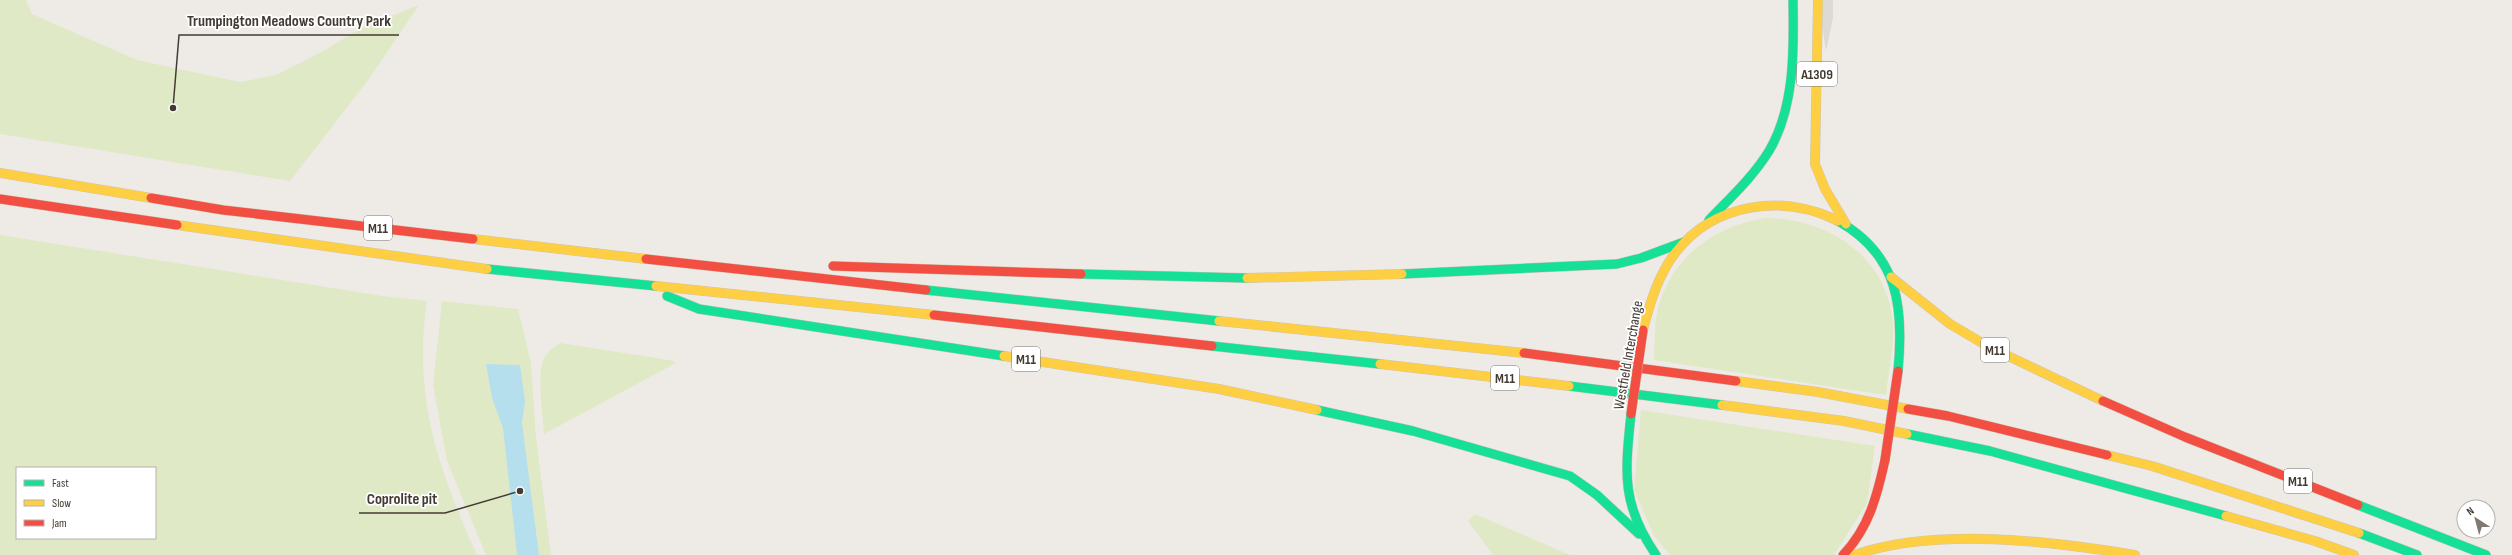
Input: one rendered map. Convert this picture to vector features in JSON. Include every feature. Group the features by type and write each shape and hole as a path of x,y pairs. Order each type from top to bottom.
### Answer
{"main road":[{"name":"A1309","path":"1707,223 1754,172 1770,150 1779,129 1788,99 1793,0"},
{"name":"A1309","path":"1818,0 1815,164 1825,189 1846,224"},
{"name":"M11","path":"0,173 223,210 758,271 1536,354 1818,392 1948,416 2152,466 2337,524 2417,555"},
{"name":"M11","path":"0,199 453,266 641,286 834,304 1516,379 1844,420 1990,451 2112,483 2315,541 2354,555"},
{"name":"Westfield Interchange","path":"1656,555 1639,534 1627,491 1626,467 1631,414 1643,330 1656,283 1667,263 1684,242 1707,223 1731,212 1751,207 1775,204 1798,206 1818,211 1846,224 1877,253 1891,277 1899,304 1902,332 1898,371 1885,460 1876,501 1867,525 1843,555"},
{"name":"M11","path":"758,271 843,266 898,270 1223,278 1454,272 1585,267 1617,264 1641,258 1684,242"},
{"name":"M11","path":"1891,277 1950,324 1989,347 2069,386 2185,437 2486,555"},
{"name":"M11","path":"641,286 700,309 1218,389 1413,432 1570,476 1597,495 1639,534"},
{"path":"1854,555 1890,545 1987,539 2034,540 2135,555"}],"green space":[{"path":"0,0 26,0 32,14 137,60 240,82 276,75 325,50 361,28 419,5 369,79 290,181 0,134"},
{"path":"1765,218 1788,219 1831,233 1850,245 1866,260 1879,278 1888,299 1893,322 1892,349 1886,395 1654,360 1655,327 1658,308 1673,274 1685,259 1712,237 1729,228 1746,222"},
{"path":"0,235 383,296 427,301 423,369 426,401 432,432 440,462 477,555 0,555"},
{"path":"442,301 518,309 531,363 536,438 551,555 486,555 447,461 433,385"},
{"path":"560,343 675,361 674,364 544,434 540,374 544,358 547,353"},
{"path":"1641,410 1875,446 1867,503 1834,555 1670,555 1654,536 1634,490"},
{"path":"1475,514 1570,555 1493,555 1468,521"}],"shaded area":[{"path":"1818,0 1833,0 1833,18 1826,51"}],"water":[{"path":"486,364 520,365 525,401 522,423 539,555 517,555 503,428 492,398"}],"traffic: fast":[{"path":"1709,220 1756,170 1763,161 1778,134 1784,116 1791,77 1793,58 1793,0"},
{"path":"1838,221 1858,235 1874,250 1885,267 1893,285 1898,305 1900,326 1898,371"},
{"path":"1402,274 1617,264 1641,258 1684,242"},
{"path":"487,269 656,286"},
{"path":"1081,274 1247,278"},
{"path":"926,290 1219,321"},
{"path":"667,296 699,309 1004,356"},
{"path":"1212,346 1380,364"},
{"path":"1569,386 1722,405"},
{"path":"1317,410 1413,431 1570,476 1597,495 1639,534"},
{"path":"1631,414 1627,454 1628,488 1636,520 1656,555"},
{"path":"1907,434 1990,451 2226,516"},
{"path":"2358,505 2486,555"},
{"path":"2359,533 2417,555"}],"traffic: slow":[{"path":"1818,0 1815,164 1825,189 1846,224"},
{"path":"0,173 151,198"},
{"path":"1643,330 1655,290 1664,270 1676,252 1692,235 1710,223 1730,213 1751,208 1773,206 1795,207 1817,212 1838,221"},
{"path":"177,225 487,269"},
{"path":"473,239 646,259"},
{"path":"1247,278 1402,274"},
{"path":"1891,277 1950,324 1989,347 2103,401"},
{"path":"656,286 934,315"},
{"path":"1219,321 1524,353"},
{"path":"1004,356 1219,389 1317,410"},
{"path":"1380,364 1569,386"},
{"path":"1736,381 1818,392 1908,409"},
{"path":"1722,405 1844,421 1907,434"},
{"path":"2107,455 2152,466 2359,533"},
{"path":"2226,516 2315,541 2354,555"},
{"path":"1854,555 1886,546 1921,541 1957,539 2031,541 2135,555"}],"traffic: jam":[{"path":"151,198 223,210 473,239"},
{"path":"0,199 177,225"},
{"path":"646,259 926,290"},
{"path":"833,266 1081,274"},
{"path":"934,315 1212,346"},
{"path":"1631,414 1643,330"},
{"path":"1524,353 1736,381"},
{"path":"1885,460 1898,371"},
{"path":"2103,401 2185,437 2358,505"},
{"path":"1908,409 1948,416 2107,455"},
{"path":"1843,555 1852,545 1866,523 1879,486 1885,460"}],"place":[{"name":"Trumpington Meadows Country Park","path":"173,108"},
{"name":"Coprolite pit","path":"520,491"}]}
